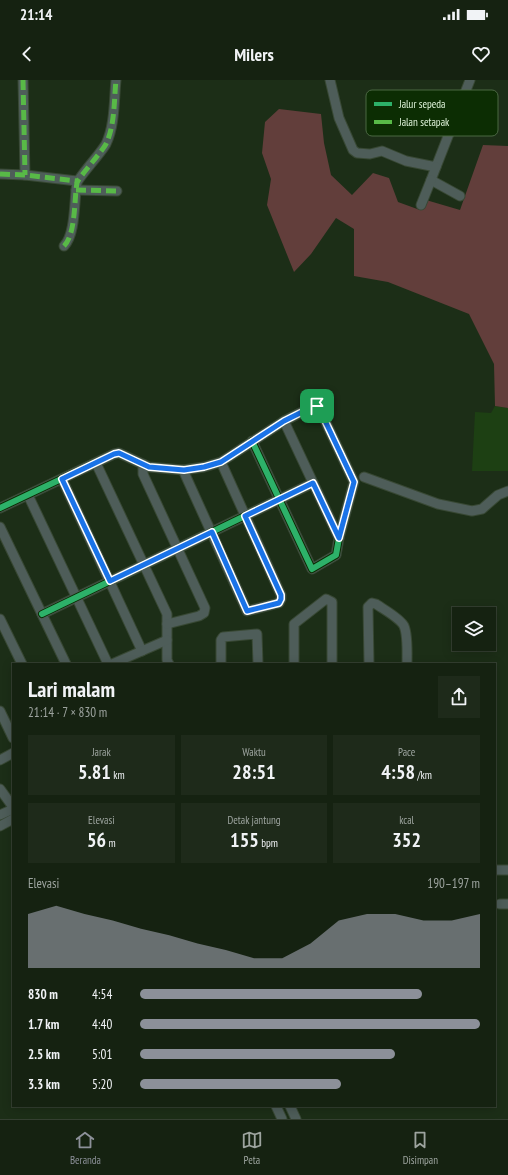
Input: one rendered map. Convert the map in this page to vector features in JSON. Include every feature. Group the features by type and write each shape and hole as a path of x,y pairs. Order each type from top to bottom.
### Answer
{"street":[{"path":"23,80 25,175"},
{"path":"64,246 68,242 71,232 77,185 106,143 110,130 116,80"},
{"path":"330,80 339,118 353,150 357,153 370,154 382,151 406,161 436,168"},
{"path":"466,90 470,80"},
{"path":"421,205 448,136"},
{"path":"0,174 25,175 117,191"},
{"path":"431,180 460,196"},
{"path":"0,508 114,454 119,453 149,467 184,470 204,467 221,462 252,441 284,421 314,406 319,408 354,482 336,555 312,569 252,441"},
{"path":"284,421 339,538"},
{"path":"184,470 247,611 279,603 281,595 221,462"},
{"path":"96,463 167,614 167,660 168,663"},
{"path":"143,464 142,474 205,608 204,613 199,616 167,624"},
{"path":"364,477 438,504 472,511 482,509 498,495 508,491"},
{"path":"62,479 142,651"},
{"path":"42,614 313,483"},
{"path":"28,495 108,663"},
{"path":"0,528 66,663"},
{"path":"294,663 294,624 326,599 332,602 332,663"},
{"path":"369,663 368,607 372,603 403,624 406,633 407,663"},
{"path":"0,619 22,663"},
{"path":"221,663 221,640 223,637 257,634 258,663"},
{"path":"114,663 167,640"},
{"path":"0,711 12,736"},
{"path":"0,760 12,754"},
{"path":"0,789 12,807"},
{"path":"0,815 12,809"},
{"path":"0,825 12,819"},
{"path":"496,870 508,870"},
{"path":"276,1107 282,1118 291,1108 296,1119"}],"shaded area":[{"path":"279,109 321,114 324,143 331,175 352,195 373,173 389,178 398,202 420,210 426,200 460,210 483,145 508,146 508,408 495,406 494,364 469,314 388,282 354,276 354,229 336,218 311,254 294,272 267,205 271,179 262,153 265,122"},
{"path":"495,406 508,408 508,471 472,471 475,412 491,413"}],"marked path":[{"path":"23,80 25,175"},
{"path":"64,246 68,241 73,225 77,183 106,144 109,137 113,121 116,80"},
{"path":"0,174 25,175 77,181"},
{"path":"76,190 117,191"}],"cycle path":[{"path":"0,508 114,454 119,453 149,467 183,470 204,467 221,462 284,421 314,406 319,408 354,482 336,555 312,569 252,441"},
{"path":"42,614 313,483"}],"route":[{"path":"314,406 317,406 354,482 339,538 313,483 245,516 281,595 279,603 247,611 212,532 110,581 62,479 119,453 149,467 184,470 204,467 221,462 284,421 314,406"}]}
